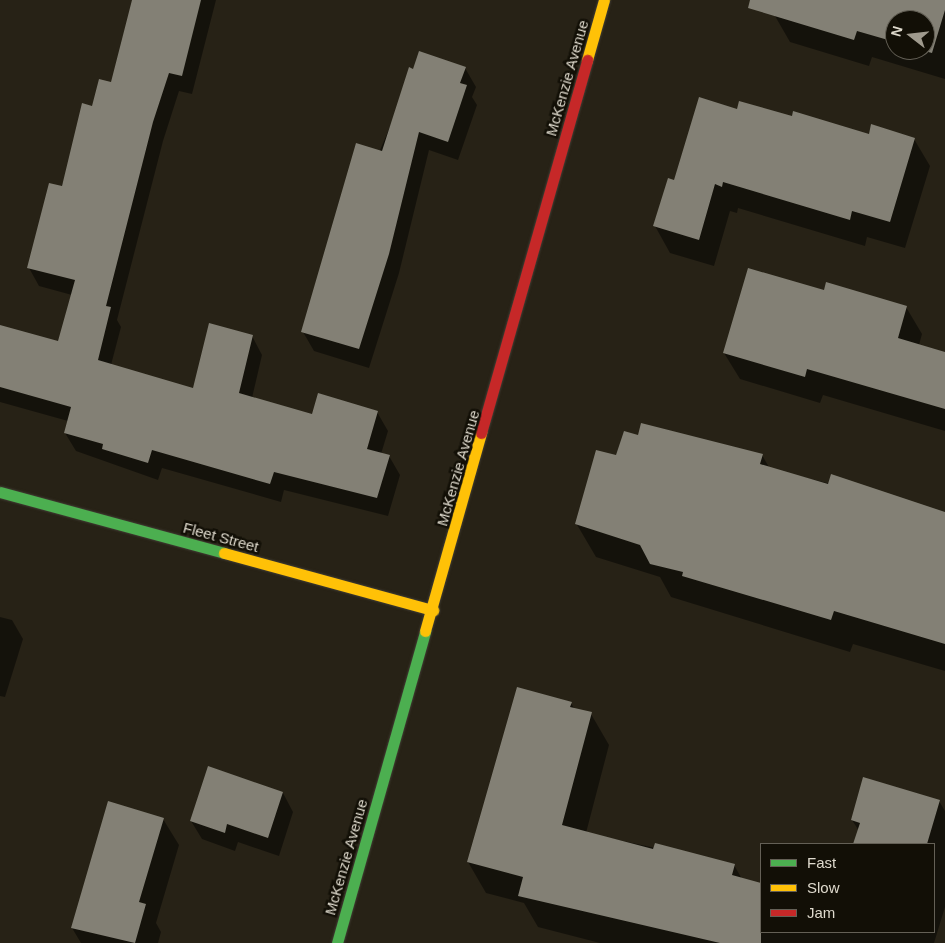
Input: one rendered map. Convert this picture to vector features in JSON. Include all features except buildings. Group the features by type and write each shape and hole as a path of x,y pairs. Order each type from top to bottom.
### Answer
{"main road":[{"name":"McKenzie Avenue","path":"337,943 433,610 604,0"},
{"name":"Fleet Street","path":"0,492 433,610"}],"traffic: fast":[{"path":"0,492 224,553"},
{"path":"337,943 425,631"}],"traffic: slow":[{"path":"587,60 604,0"},
{"path":"425,631 481,433"},
{"path":"224,553 433,610"}],"traffic: jam":[{"path":"481,433 587,60"}]}
